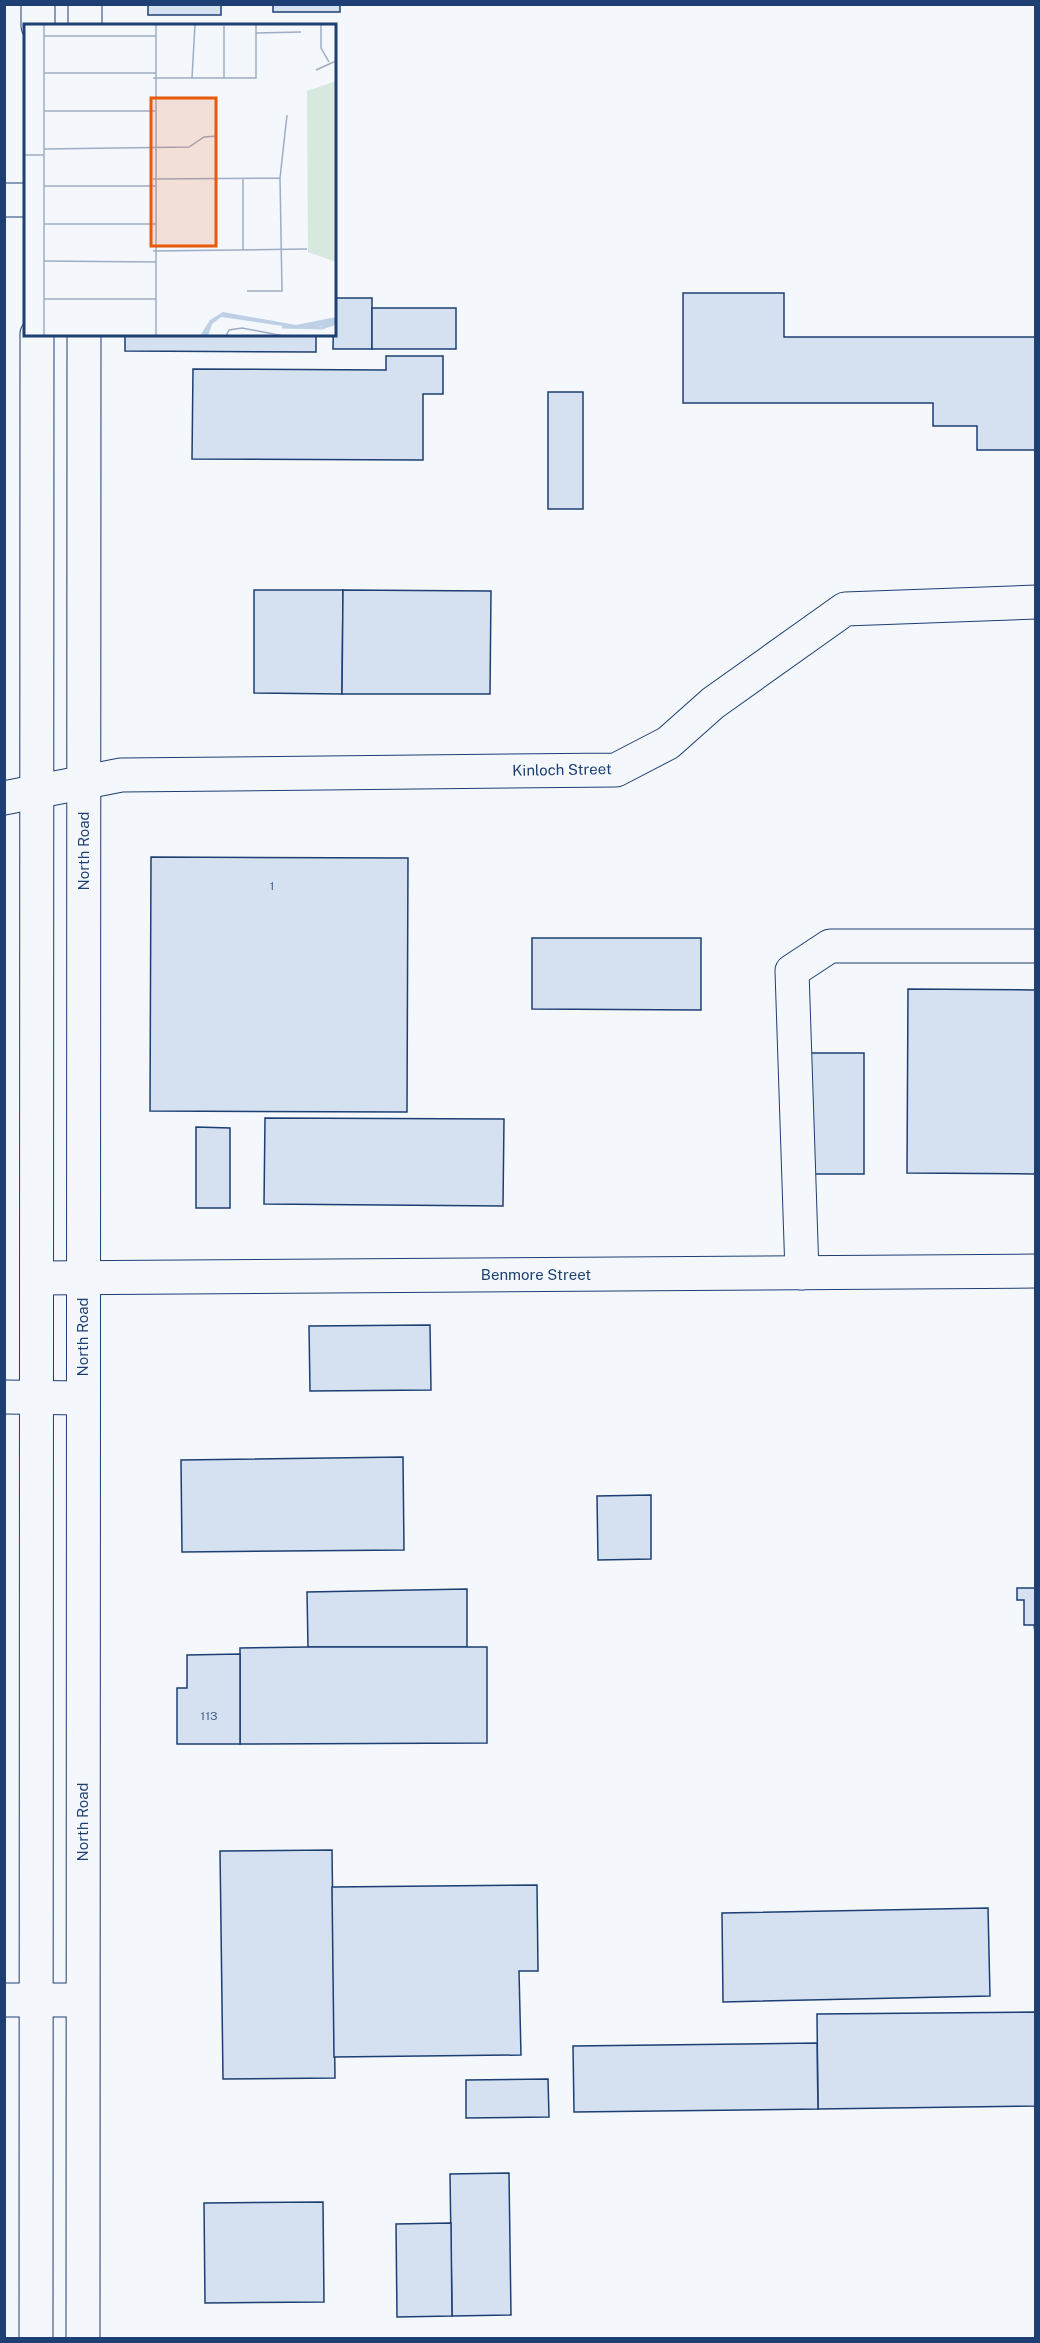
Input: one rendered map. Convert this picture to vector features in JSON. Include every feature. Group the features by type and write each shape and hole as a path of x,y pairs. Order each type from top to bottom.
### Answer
{"main road":[{"path":"38,4 38,24"},
{"path":"85,4 85,24"},
{"path":"4,200 24,200"},
{"path":"36,2338 38,336"},
{"name":"North Road","path":"83,2338 84,336"},
{"name":"Kinloch Street","path":"4,798 84,784 120,775 616,770 668,743 713,703 844,609 1035,602"},
{"path":"802,1274 792,971 830,946 1035,946"},
{"name":"Benmore Street","path":"37,1278 1035,1271"},
{"path":"4,1397 83,1398"},
{"path":"4,2000 82,2000"}],"building":[{"path":"148,4 221,4 221,15 148,15"},
{"path":"273,4 340,4 340,12 273,12"},
{"path":"683,293 784,293 784,337 1036,337 1036,450 977,450 977,426 933,426 933,403 683,403"},
{"path":"336,298 372,298 372,349 333,349 333,336 336,336"},
{"path":"372,308 456,308 456,349 372,349"},
{"path":"125,336 316,336 316,352 125,351"},
{"path":"386,356 443,356 443,394 423,394 423,460 192,459 193,369 386,370"},
{"path":"548,392 583,392 583,509 548,509"},
{"path":"254,590 343,590 342,694 254,693"},
{"path":"343,590 491,591 490,694 342,694"},
{"path":"151,857 408,858 407,1112 150,1111"},
{"path":"532,938 701,938 701,1010 532,1009"},
{"path":"908,989 1036,990 1036,1174 907,1173"},
{"path":"808,1053 864,1053 864,1174 808,1174"},
{"path":"265,1118 504,1119 503,1206 264,1204"},
{"path":"196,1127 230,1128 230,1208 196,1208"},
{"path":"430,1325 431,1390 310,1391 309,1326"},
{"path":"403,1457 404,1550 182,1552 181,1460"},
{"path":"651,1495 651,1559 598,1560 597,1496"},
{"path":"1017,1588 1036,1588 1036,1639 1034,1625 1024,1625 1024,1600 1017,1600"},
{"path":"467,1589 467,1647 308,1647 307,1592"},
{"path":"487,1647 487,1743 240,1744 240,1648"},
{"path":"240,1654 240,1744 177,1744 177,1688 187,1688 187,1655"},
{"path":"332,1850 335,2078 223,2079 220,1851"},
{"path":"537,1885 538,1971 519,1971 521,2055 334,2057 332,1887"},
{"path":"988,1908 990,1996 723,2002 722,1913"},
{"path":"1036,2012 1036,2106 818,2109 817,2014"},
{"path":"817,2043 818,2109 574,2112 573,2046"},
{"path":"548,2079 549,2117 466,2118 466,2080"},
{"path":"509,2173 511,2315 452,2316 450,2174"},
{"path":"323,2202 324,2302 205,2303 204,2203"},
{"path":"451,2223 452,2316 397,2317 396,2224"}]}
